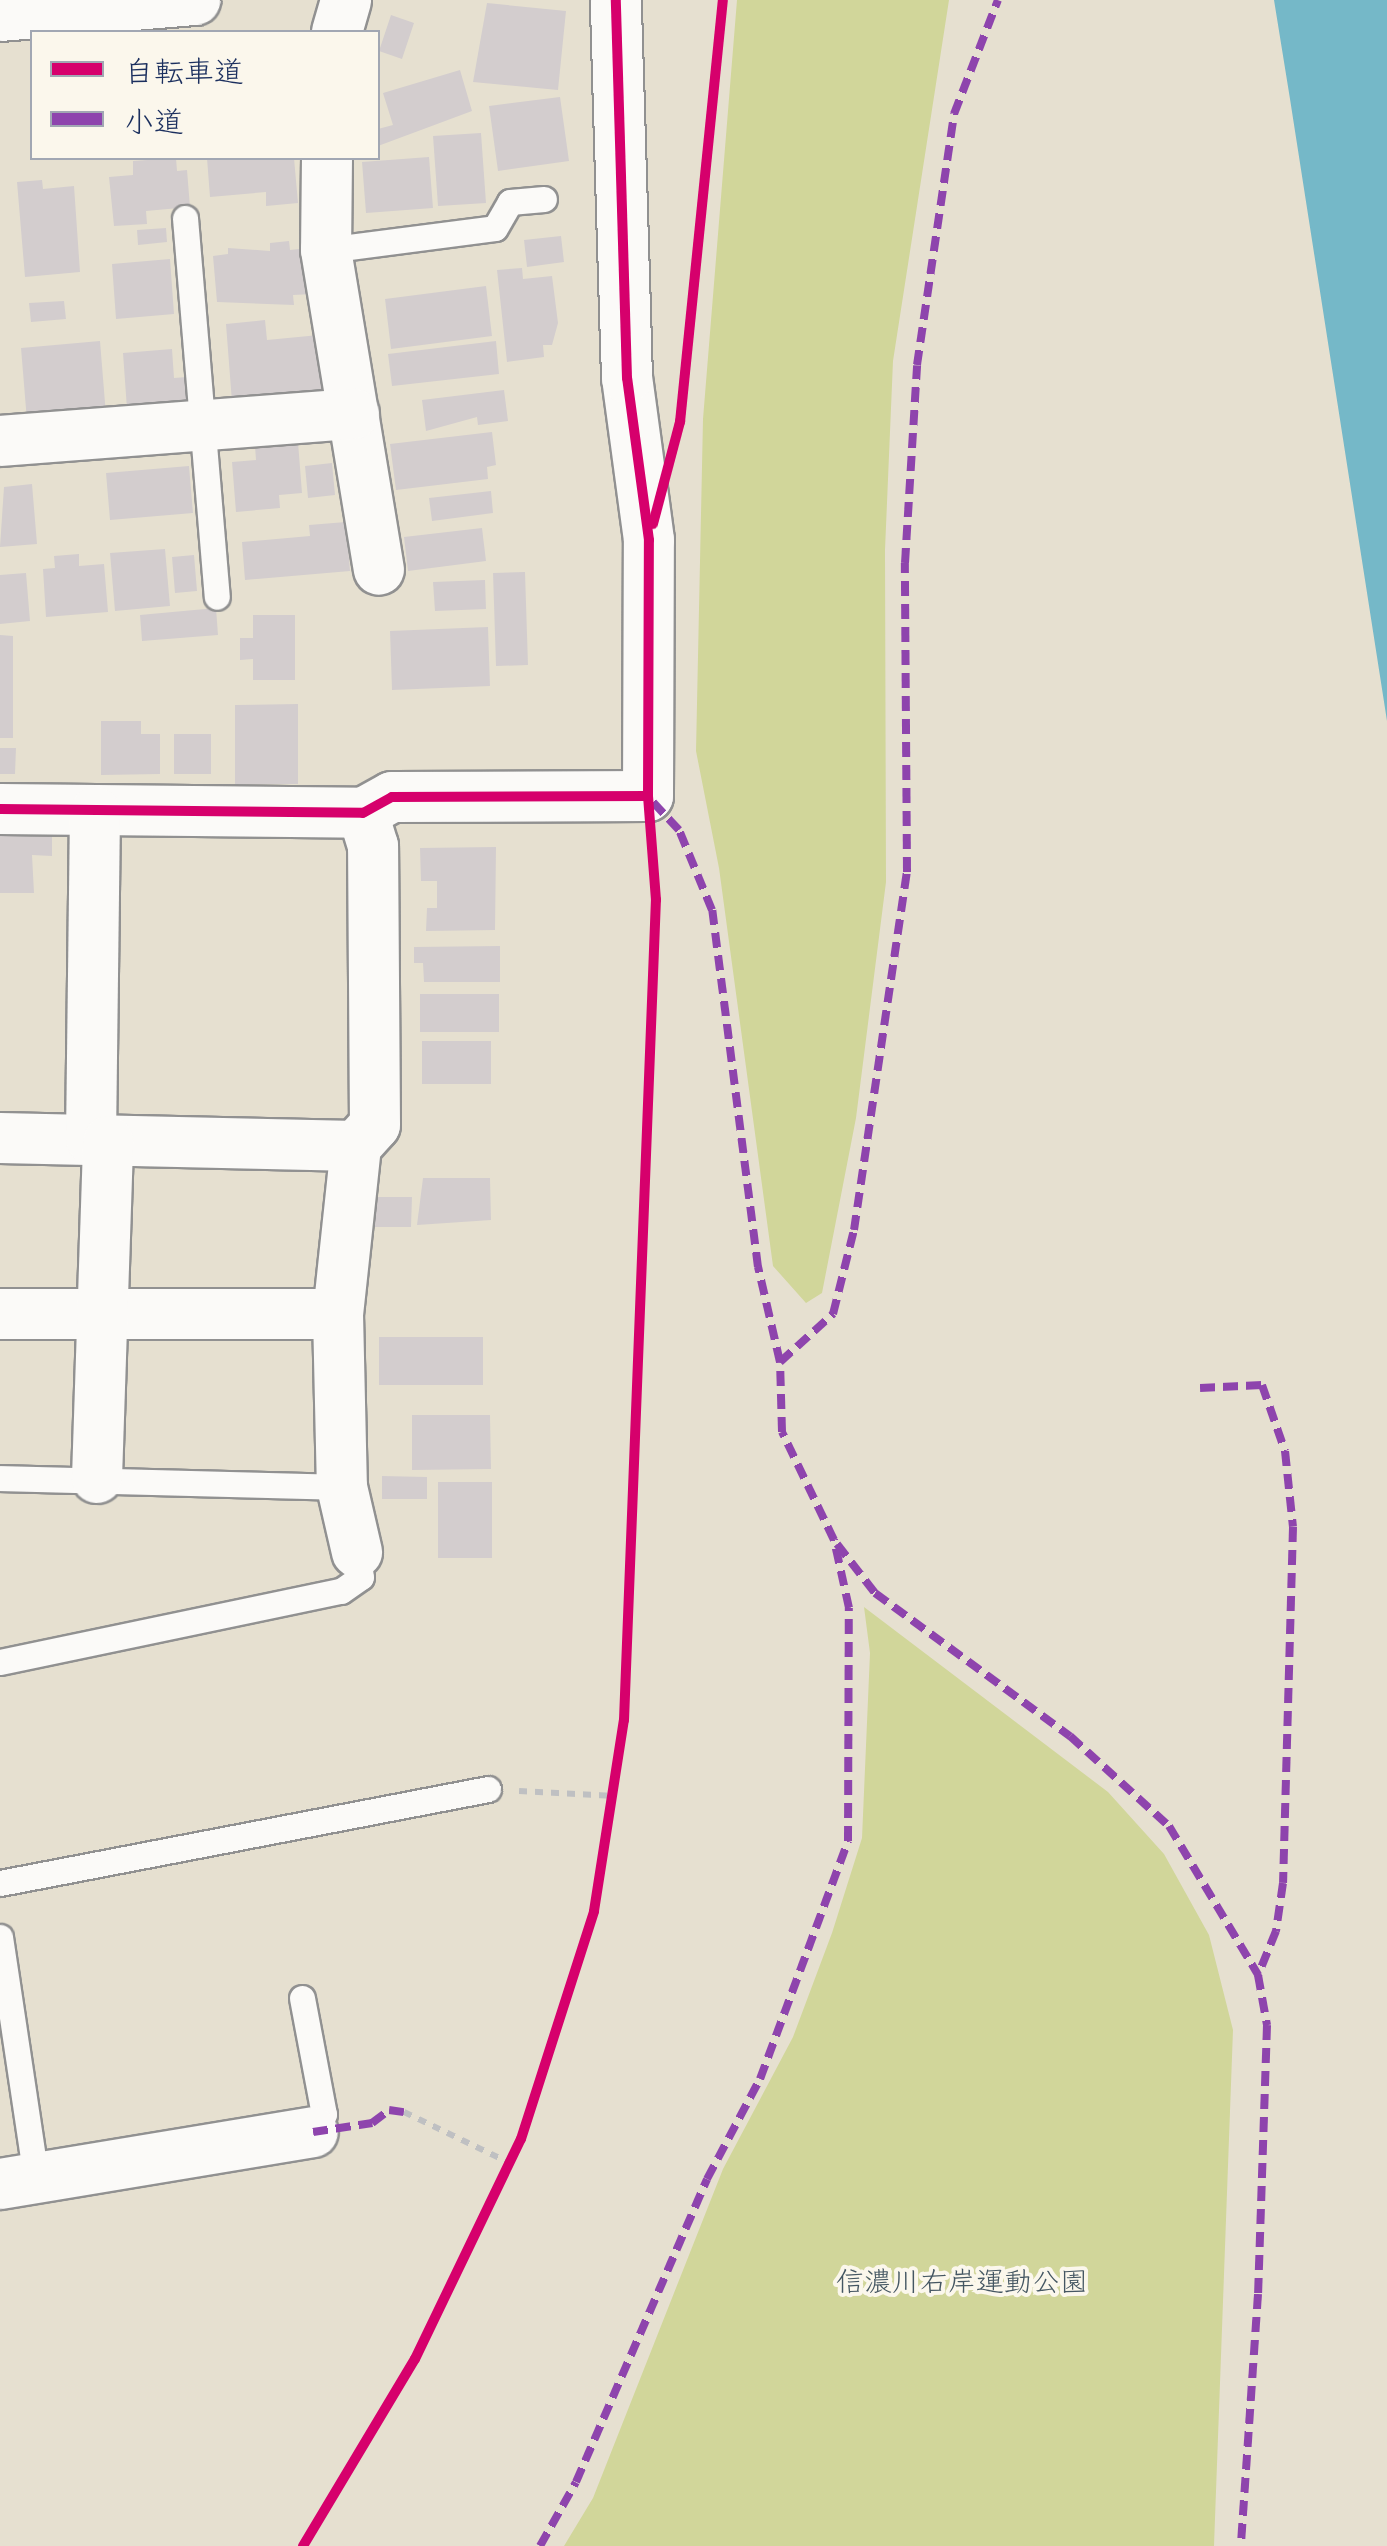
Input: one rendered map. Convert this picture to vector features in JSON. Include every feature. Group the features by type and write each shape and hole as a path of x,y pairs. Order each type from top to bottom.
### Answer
{"street":[{"path":"0,16 195,0"},
{"path":"338,30 346,0"},
{"path":"0,810 363,813 392,797 648,796 649,540 628,378 616,0"},
{"path":"327,160 326,250 379,570"},
{"path":"0,441 354,414"},
{"path":"96,812 105,1314 97,1478"},
{"path":"356,1552 342,1487 338,1314 356,1146 375,1126 373,846 363,813"},
{"path":"0,1138 356,1146"},
{"path":"0,1314 338,1314"},
{"path":"18,2180 313,2132"}],"lane":[{"path":"326,250 495,228 510,202 544,199"},
{"path":"185,218 217,596"},
{"path":"0,1478 342,1487"},
{"path":"0,1662 341,1591 361,1577 356,1552"},
{"path":"0,1883 488,1790"},
{"path":"0,1937 18,2180"},
{"path":"302,1998 324,2114 313,2132"}],"path":[{"path":"612,1816 617,1777"},
{"path":"488,1790 614,1796"},
{"path":"404,2112 510,2163"},
{"path":"502,2180 516,2151"}],"green space":[{"path":"737,0 949,0 893,361 885,550 886,882 856,1118 822,1293 806,1303 773,1266 719,868 696,751 703,419"},
{"name":"信濃川右岸運動公園","path":"864,1607 1108,1792 1164,1854 1209,1935 1233,2030 1214,2546 564,2546 593,2498 723,2169 793,2037 832,1933 862,1838 870,1653"}],"water":[{"path":"1274,0 1387,0 1387,721 1290,99"}],"building":[{"path":"487,3 566,11 558,90 473,82"},
{"path":"391,15 414,23 402,59 380,48"},
{"path":"460,70 472,111 380,145 380,128 393,125 383,93"},
{"path":"560,97 569,161 498,171 489,106"},
{"path":"481,133 486,203 438,206 433,136"},
{"path":"429,157 433,208 366,213 362,162"},
{"path":"176,160 177,171 187,170 190,207 146,211 147,224 114,226 109,177 133,175 133,161"},
{"path":"207,160 294,160 298,203 266,206 266,192 210,197"},
{"path":"42,180 43,189 74,186 80,272 25,277 17,182"},
{"path":"166,228 167,242 138,245 137,230"},
{"path":"561,236 564,262 527,267 524,240"},
{"path":"289,241 290,250 309,248 313,294 293,295 294,305 217,302 213,256 228,254 228,248 270,251 270,243"},
{"path":"170,259 174,314 116,319 112,264"},
{"path":"522,268 523,279 552,276 558,323 552,345 543,345 544,357 507,362 497,270"},
{"path":"486,286 492,336 391,349 385,299"},
{"path":"64,301 66,319 31,322 29,303"},
{"path":"265,320 267,340 319,335 323,395 232,402 226,324"},
{"path":"100,341 106,415 27,421 21,348"},
{"path":"496,341 499,374 392,386 388,354"},
{"path":"172,349 174,378 187,377 189,404 127,409 123,353"},
{"path":"504,390 508,421 478,425 477,417 426,431 422,400"},
{"path":"492,432 496,465 487,467 488,479 396,490 390,444"},
{"path":"298,442 302,493 279,495 280,508 236,512 232,462 256,460 255,446"},
{"path":"332,463 335,495 308,498 305,466"},
{"path":"189,466 193,513 110,520 106,473"},
{"path":"32,484 37,544 0,547 4,487"},
{"path":"491,491 493,513 432,521 429,498"},
{"path":"346,522 350,571 245,580 242,542 310,536 309,525"},
{"path":"482,528 486,561 408,571 404,537"},
{"path":"165,549 170,606 115,611 110,553"},
{"path":"79,554 79,566 104,564 108,612 46,617 43,569 55,568 54,556"},
{"path":"194,555 197,591 175,593 172,557"},
{"path":"525,572 528,665 496,666 493,573"},
{"path":"26,573 30,621 0,624 0,575"},
{"path":"485,580 486,609 435,611 433,582"},
{"path":"216,608 218,635 142,641 140,615"},
{"path":"253,615 295,615 295,680 253,680 253,659 240,660 240,638 253,638"},
{"path":"488,627 490,686 392,690 390,631"},
{"path":"0,635 13,636 13,738 0,738"},
{"path":"298,704 298,784 235,784 235,705"},
{"path":"101,721 141,721 141,734 160,734 160,774 101,775"},
{"path":"174,734 211,734 211,774 174,774"},
{"path":"0,748 16,748 15,774 0,774"},
{"path":"52,824 52,856 32,855 34,893 0,893 0,825"},
{"path":"496,847 495,930 426,931 427,908 437,908 437,881 421,881 420,848"},
{"path":"500,946 500,982 424,982 423,963 414,963 414,947"},
{"path":"420,994 499,994 499,1032 420,1032"},
{"path":"422,1041 491,1041 491,1084 422,1084"},
{"path":"423,1178 490,1178 491,1220 417,1225"},
{"path":"375,1197 412,1197 411,1227 375,1227"},
{"path":"379,1337 483,1337 483,1385 379,1385"},
{"path":"412,1415 490,1415 491,1469 412,1470"},
{"path":"382,1476 427,1477 427,1499 382,1499"},
{"path":"438,1482 492,1482 492,1558 438,1558"}],"marked path":[{"path":"780,1362 833,1314 854,1230 907,872 905,563 917,365 954,114 998,0"},
{"path":"540,2546 576,2482 707,2179 760,2079 848,1841 849,1608 834,1540 782,1432 780,1362 758,1267 712,910 679,830 650,799"},
{"path":"1200,1388 1262,1385 1285,1451 1293,1527 1283,1883 1276,1931 1258,1975"},
{"path":"837,1544 875,1593 1070,1736 1169,1826 1258,1975 1267,2025 1258,2294 1241,2546"},
{"path":"313,2132 372,2123 389,2110 404,2112"}],"cycle path":[{"path":"303,2546 415,2359 521,2139 594,1911 624,1720 656,900 648,796 649,540 627,378 616,0"},
{"path":"653,524 680,422 723,0"},
{"path":"0,809 363,813 392,797 648,796"}]}
